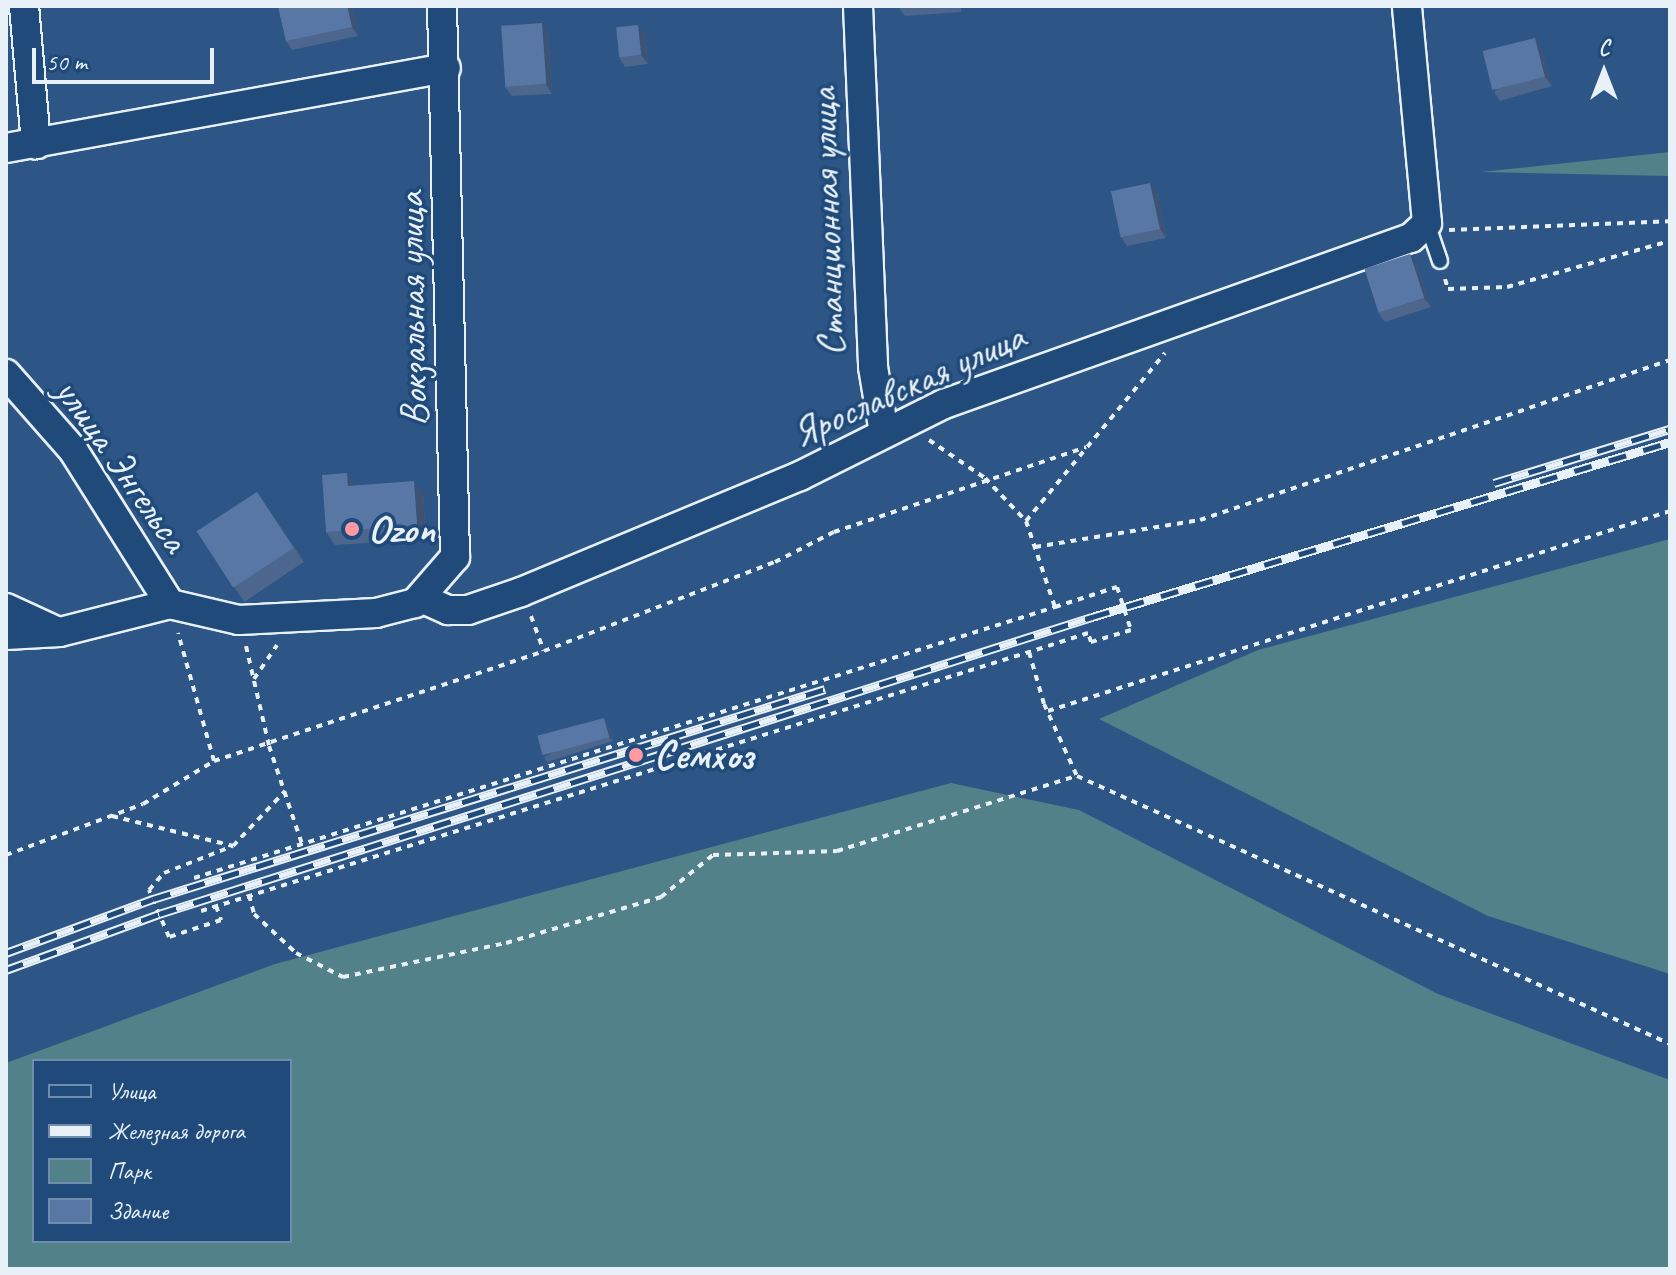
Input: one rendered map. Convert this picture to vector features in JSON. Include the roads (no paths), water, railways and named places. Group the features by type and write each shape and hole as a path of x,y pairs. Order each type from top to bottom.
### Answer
{"street":[{"path":"24,6 36,144"},
{"name":"Вокзальная улица","path":"421,598 455,557 446,68 442,6"},
{"name":"Станционная улица","path":"858,6 873,367 889,430"},
{"path":"1407,6 1427,223"},
{"path":"6,148 446,68"},
{"name":"Ярославская улица","path":"421,598 448,610 468,610 521,592 800,476 944,404 1411,238 1427,223"},
{"name":"улица Энгельса","path":"6,374 73,450 170,604"},
{"path":"6,635 60,632 170,604 239,620 376,613 421,598"},
{"path":"6,608 60,632"}],"lane":[{"path":"1427,223 1440,261"}],"railway":[{"path":"1494,483 1670,429"},
{"path":"6,970 159,914 1092,617 1670,442"},
{"path":"6,953 153,899 825,689"}],"place":[{"name":"Ozon","path":"352,529"},
{"name":"Семхоз","path":"636,755"}]}
